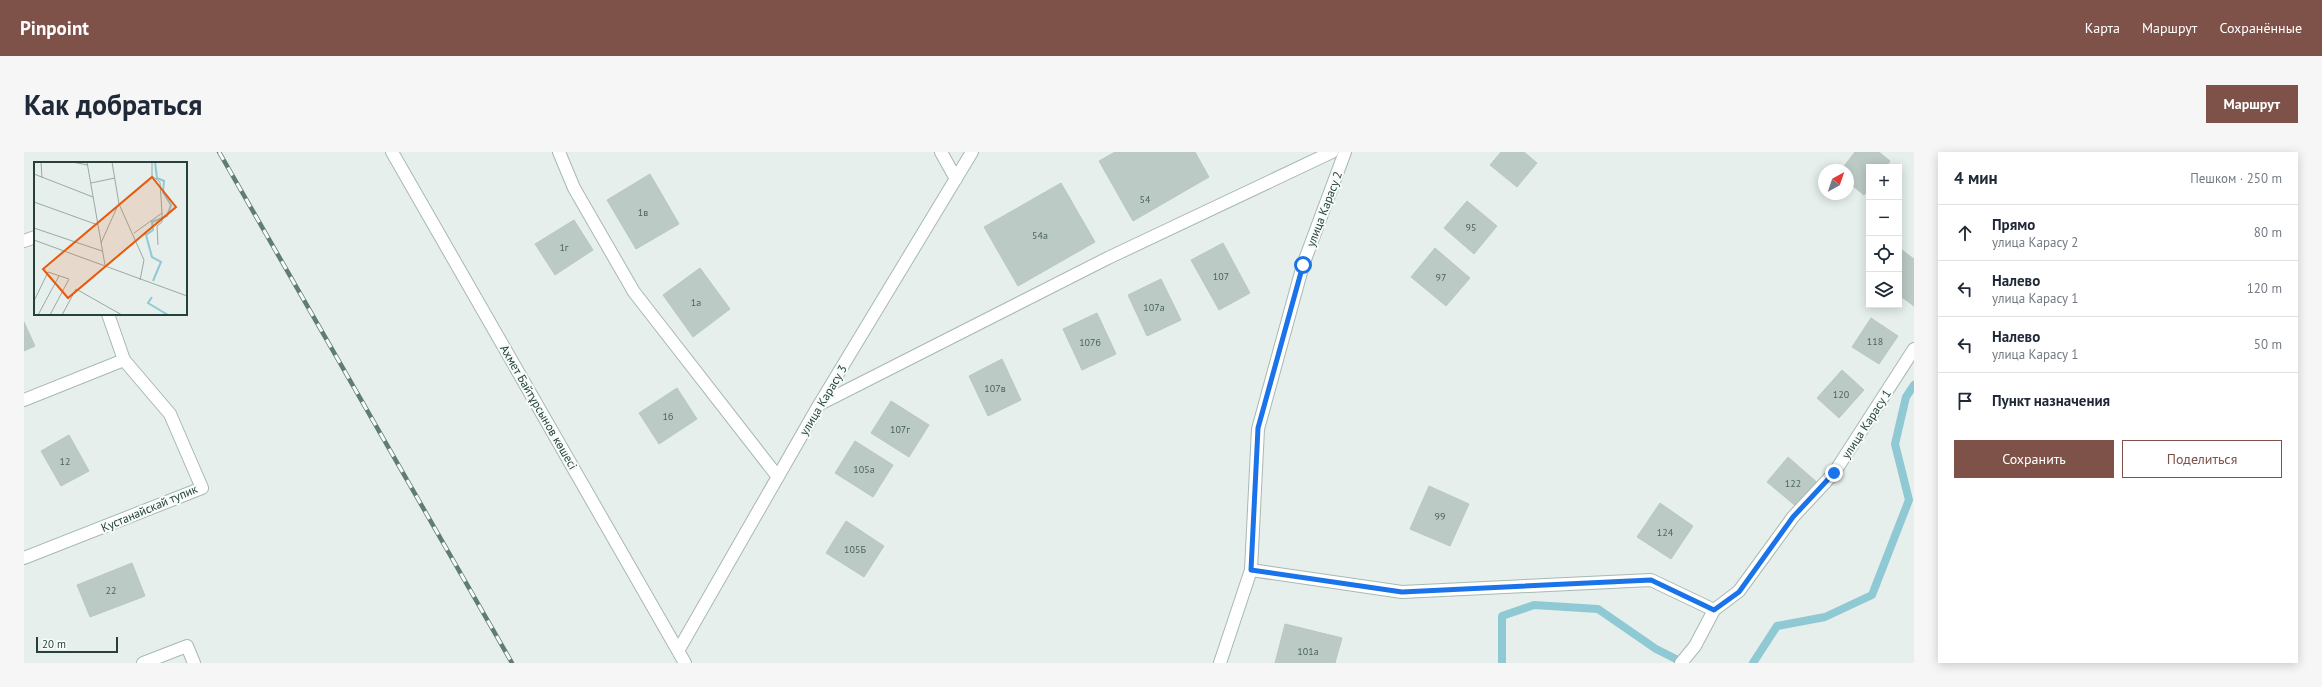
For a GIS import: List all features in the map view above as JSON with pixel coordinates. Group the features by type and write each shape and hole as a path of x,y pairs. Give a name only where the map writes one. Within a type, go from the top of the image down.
{"street":[{"name":"Ахмет Байтұрсынов көшесі","path":"392,152 684,663"},
{"path":"559,152 574,188 634,292 778,478"},
{"path":"941,152 956,178"},
{"name":"улица Карасу 3","path":"678,651 819,405 972,152"},
{"path":"819,405 1108,258 1332,152"},
{"name":"улица Карасу 2","path":"1220,663 1251,570 1258,428 1303,265 1346,152"},
{"path":"24,241 34,237"},
{"name":"Кустанайскай тупик","path":"24,558 202,488 170,414 124,360 108,315"},
{"name":"улица Карасу 1","path":"1714,610 1739,592 1793,517 1834,473 1914,349"},
{"path":"24,400 124,360"},
{"path":"1251,570 1402,592 1651,580 1714,610 1695,646 1681,663"},
{"path":"143,663 187,646 194,663"}],"building":[{"path":"1115,152 1195,152 1209,177 1133,221 1099,161"},
{"path":"1501,152 1524,152 1537,163 1517,187 1490,165"},
{"path":"1855,152 1879,152 1890,161 1888,164 1866,164 1866,192 1864,195 1854,187 1854,164 1846,164"},
{"path":"650,174 679,224 636,249 607,200"},
{"path":"1061,183 1095,242 1018,286 984,227"},
{"path":"1467,201 1497,226 1474,254 1444,228"},
{"path":"574,220 593,250 555,275 535,244"},
{"path":"1223,243 1250,293 1219,310 1191,260"},
{"path":"1435,248 1470,278 1446,306 1411,277"},
{"path":"1902,250 1914,259 1914,306 1902,297"},
{"path":"700,268 730,309 693,337 663,295"},
{"path":"1161,279 1181,320 1147,336 1128,295"},
{"path":"1097,313 1116,354 1082,370 1063,329"},
{"path":"1871,318 1898,336 1879,364 1852,347"},
{"path":"24,322 35,346 24,351"},
{"path":"1002,359 1021,400 988,416 969,376"},
{"path":"1842,370 1864,390 1839,418 1817,398"},
{"path":"677,388 697,419 659,444 639,413"},
{"path":"891,401 929,425 909,457 871,433"},
{"path":"69,435 89,471 61,486 41,451"},
{"path":"855,441 893,465 873,497 835,473"},
{"path":"1788,457 1819,484 1798,508 1767,482"},
{"path":"1429,486 1469,504 1450,546 1410,529"},
{"path":"1660,503 1693,526 1671,559 1637,537"},
{"path":"846,521 884,546 864,577 826,553"},
{"path":"132,563 145,596 90,617 77,585"},
{"path":"1285,624 1342,638 1335,663 1275,663"}],"waterway":[{"path":"1753,663 1777,626 1825,617 1872,595 1909,500 1895,444 1906,397 1914,385"},
{"path":"1502,663 1502,616 1534,605 1598,609 1656,649 1684,663"}],"railway":[{"path":"219,152 512,663"}],"route":[{"path":"1303,265 1258,428 1251,570 1402,592 1526,584 1651,580 1714,610 1739,592 1793,517 1834,473"}]}
